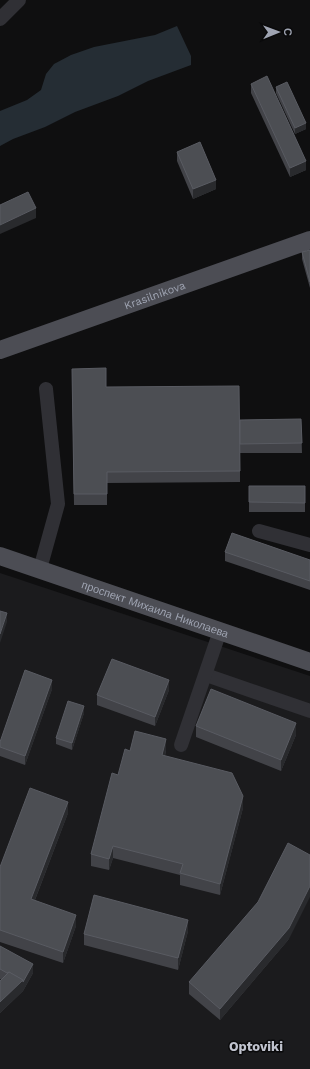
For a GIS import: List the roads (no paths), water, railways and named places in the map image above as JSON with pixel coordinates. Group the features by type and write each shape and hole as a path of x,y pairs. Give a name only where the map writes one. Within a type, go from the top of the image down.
{"main road":[{"name":"Krasilnikova","path":"0,350 310,240"},
{"name":"проспект Михаила Николаева","path":"0,556 310,662"}],"street":[{"path":"0,19 19,0"},
{"path":"40,569 58,504 46,389"},
{"path":"259,531 310,544"},
{"path":"182,745 220,631"},
{"path":"206,675 310,711"}],"district":[{"name":"Optoviki","path":"256,1046"}]}
